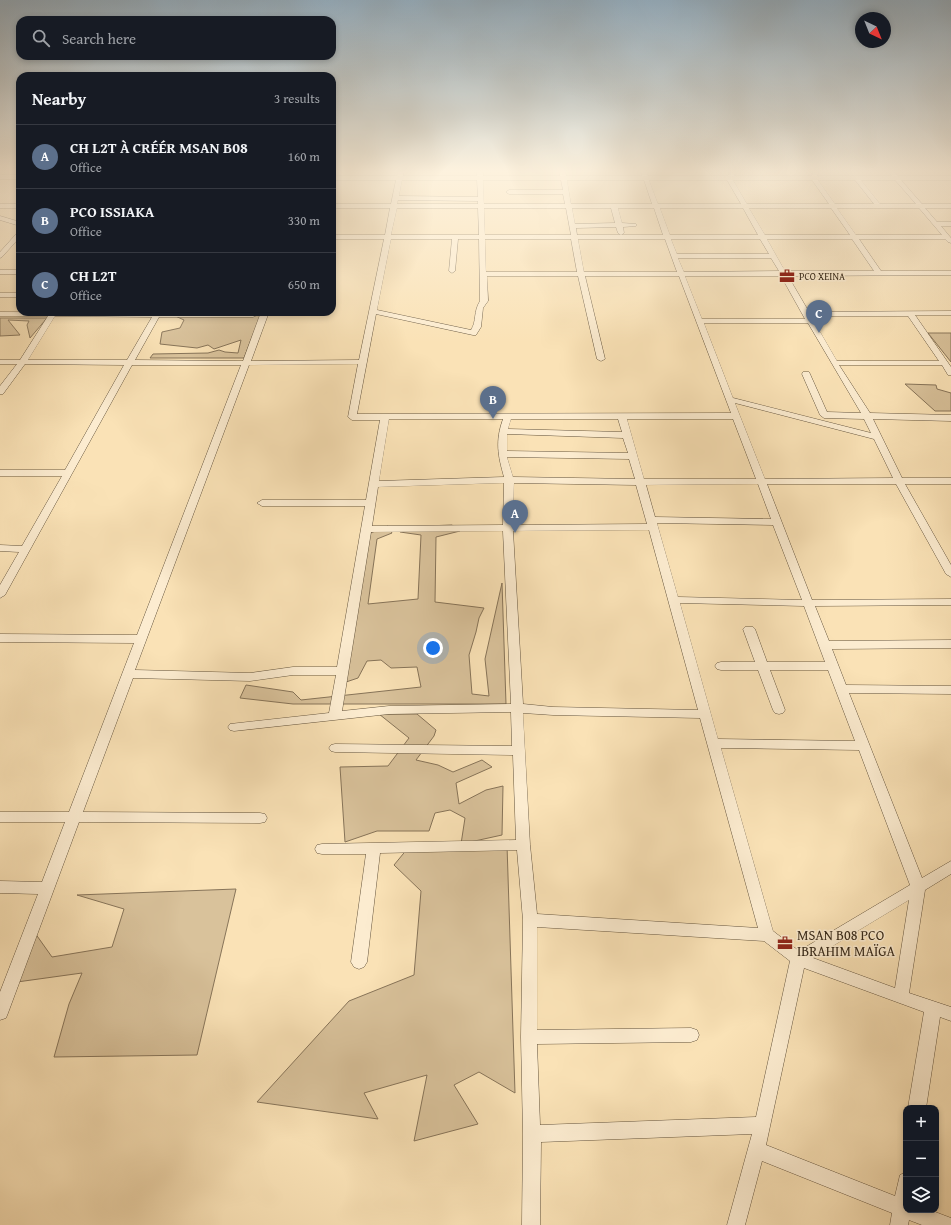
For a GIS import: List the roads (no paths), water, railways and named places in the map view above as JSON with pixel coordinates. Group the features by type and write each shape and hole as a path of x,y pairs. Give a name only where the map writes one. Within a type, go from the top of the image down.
{"street":[{"path":"389,227 352,417 508,416 519,418 736,416"},
{"path":"373,311 473,333 477,328 479,308 484,302 481,227"},
{"path":"573,227 581,274 601,359"},
{"path":"619,227 622,238"},
{"path":"663,227 918,887 902,997"},
{"path":"757,227 834,363 867,416 899,481 951,574"},
{"path":"847,227 879,273"},
{"path":"938,227 949,240"},
{"path":"336,237 666,237 949,240"},
{"path":"0,256 16,238"},
{"path":"452,271 455,238"},
{"path":"674,256 773,256"},
{"path":"0,272 16,272"},
{"path":"483,274 951,273"},
{"path":"0,295 16,295"},
{"path":"699,321 951,313"},
{"path":"0,314 16,314"},
{"path":"910,314 951,373"},
{"path":"0,392 22,362 51,316"},
{"path":"0,595 156,316"},
{"path":"0,1013 245,363 258,316"},
{"path":"0,362 363,362"},
{"path":"834,363 944,363"},
{"path":"806,374 824,415 951,418"},
{"path":"729,399 877,437"},
{"path":"508,416 503,431 502,454 509,480 508,528 518,708 523,845 530,920 529,1037 532,1134 531,1225"},
{"path":"335,716 385,417"},
{"path":"622,417 767,936"},
{"path":"503,431 627,435"},
{"path":"502,454 633,456"},
{"path":"0,473 68,473"},
{"path":"374,484 509,480 640,482 951,481"},
{"path":"262,504 371,503"},
{"path":"367,529 508,528 777,522"},
{"path":"0,548 26,549"},
{"path":"674,600 808,603 951,602"},
{"path":"749,629 764,666 779,710"},
{"path":"0,638 141,639"},
{"path":"824,645 951,644"},
{"path":"721,666 833,666"},
{"path":"128,674 250,677 293,671 343,671"},
{"path":"842,689 951,690"},
{"path":"234,727 389,710 518,708 553,711 706,714"},
{"path":"714,743 863,746"},
{"path":"335,748 519,752"},
{"path":"0,817 260,818"},
{"path":"322,849 523,845"},
{"path":"359,962 374,848"},
{"path":"736,1225 763,1125 798,959 951,867"},
{"path":"0,887 47,888"},
{"path":"530,920 767,936 798,959 951,1014"},
{"path":"918,1105 933,1008"},
{"path":"529,1037 691,1035"},
{"path":"532,1134 763,1125"},
{"path":"756,1150 900,1217 945,1225"},
{"path":"900,1217 903,1199"}],"place":[{"name":"PCO XEINA","path":"787,276"},
{"name":"CH L2T","path":"819,333"},
{"name":"PCO ISSIAKA","path":"493,419"},
{"name":"CH L2T À CRÉÉR MSAN B08","path":"515,533"},
{"name":"MSAN B08 PCO IBRAHIM MAÏGA","path":"785,943"}]}
